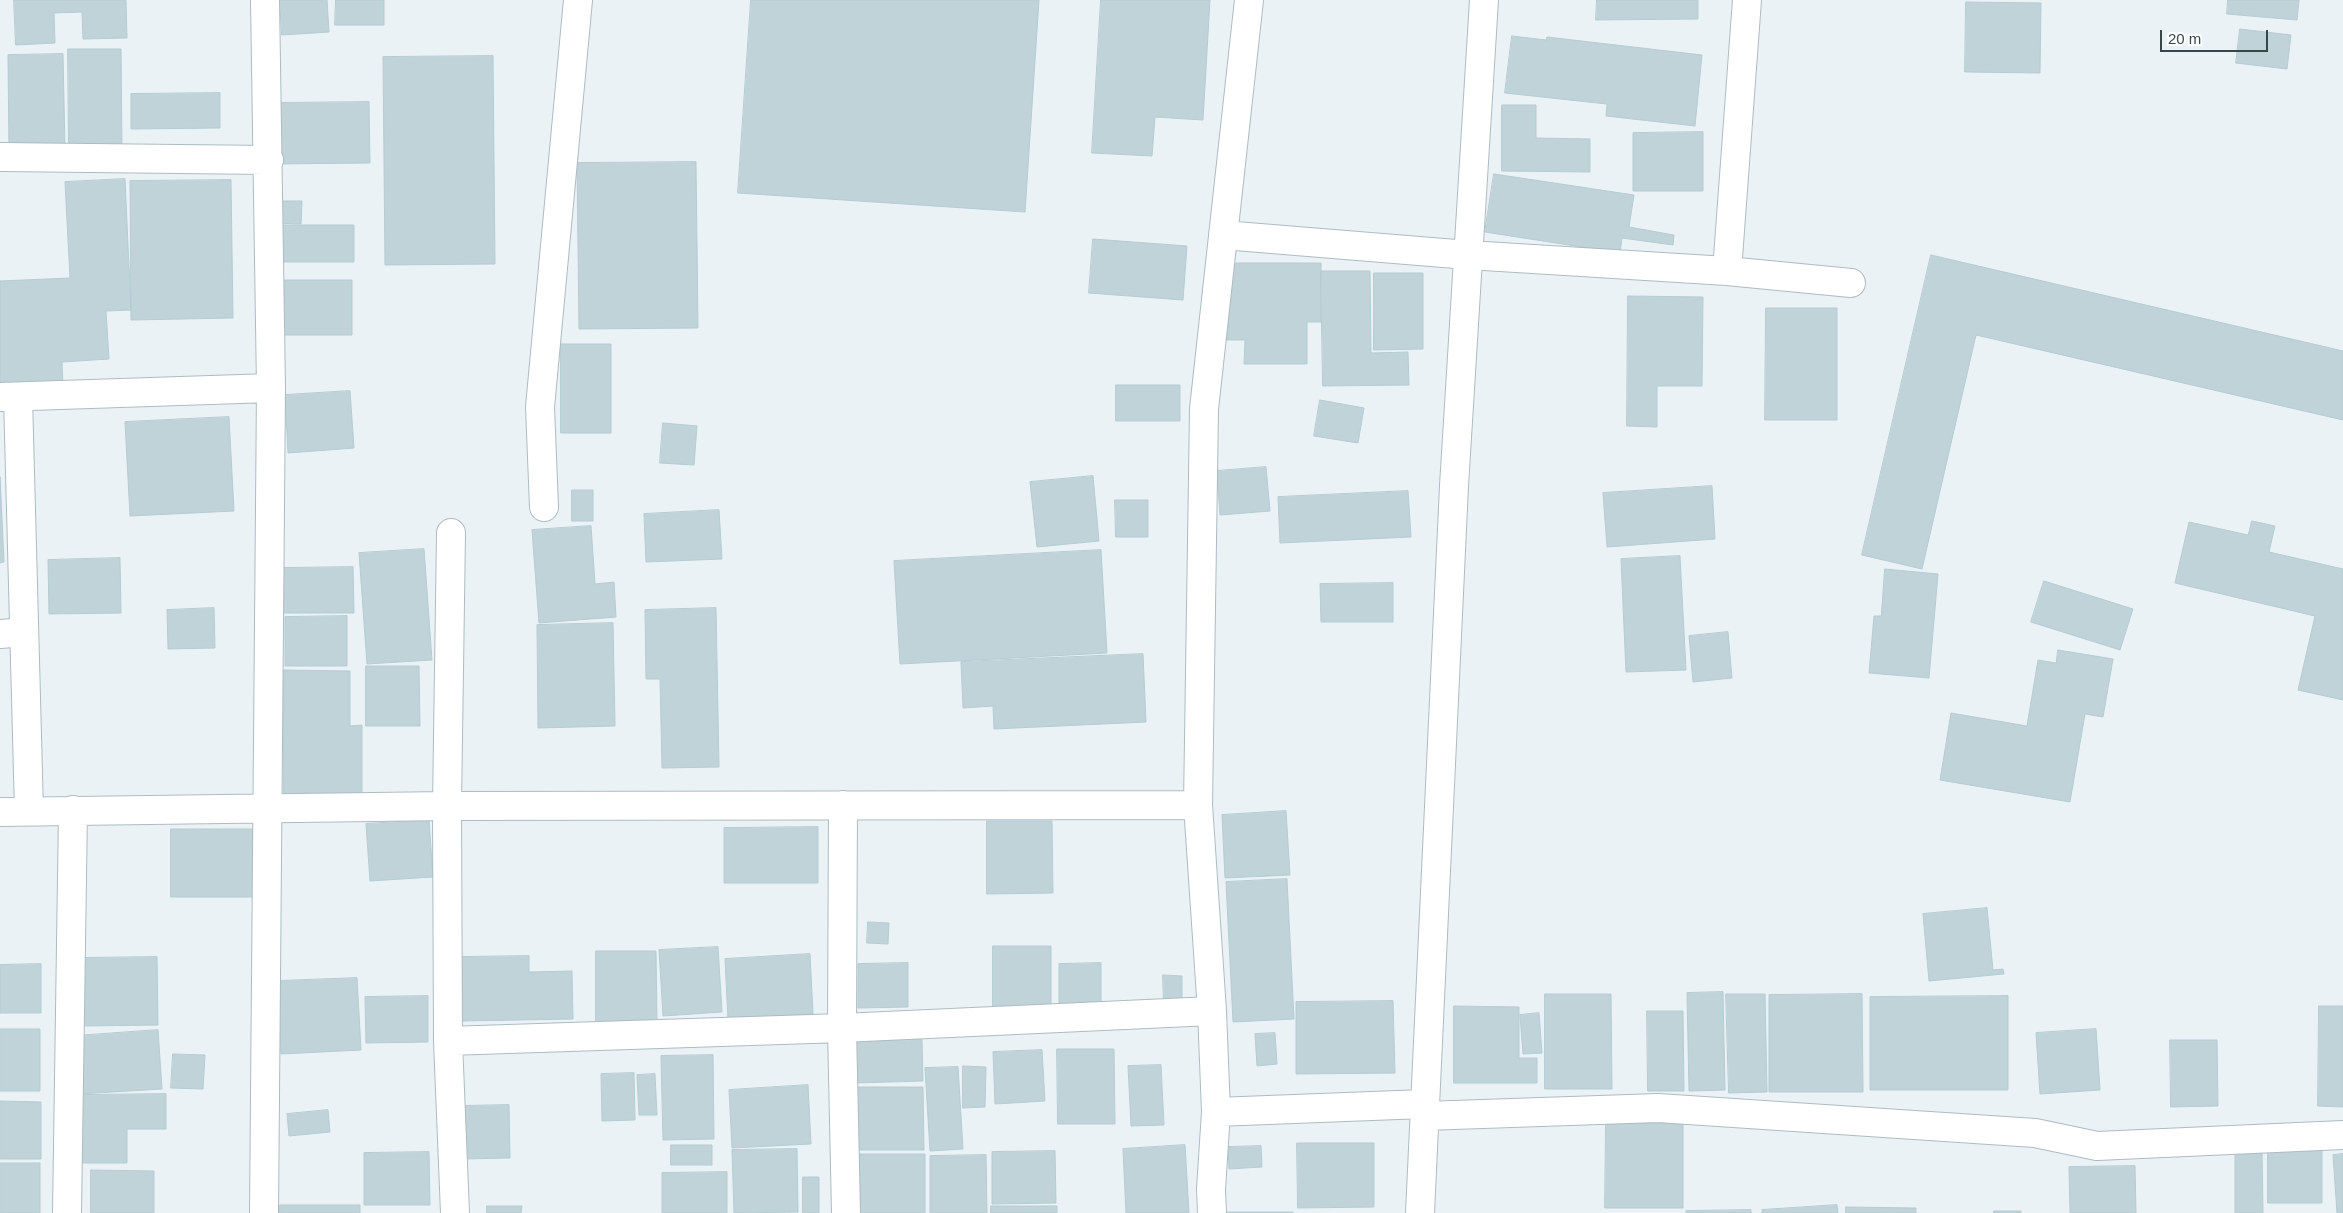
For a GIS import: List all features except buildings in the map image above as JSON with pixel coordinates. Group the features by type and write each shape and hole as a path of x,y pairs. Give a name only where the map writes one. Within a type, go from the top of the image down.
{"street":[{"path":"264,1213 271,388 269,160 265,0"},
{"path":"544,506 540,407 578,0"},
{"path":"1212,1213 1211,1189 1216,1112 1212,1011 1198,805 1204,409 1248,0"},
{"path":"1420,1213 1454,486 1484,0"},
{"path":"1727,271 1747,0"},
{"path":"0,157 269,160"},
{"path":"1223,235 1468,255 1727,271 1851,283"},
{"path":"29,811 12,633 9,397 271,388"},
{"path":"451,533 447,806 448,1042 455,1213"},
{"path":"842,805 842,1028 846,1213"},
{"path":"0,812 447,806 1198,805"},
{"path":"67,1213 73,810"},
{"path":"448,1042 842,1028 1212,1011"},
{"path":"1216,1112 1658,1108 2035,1133 2097,1146 2343,1135"}]}
